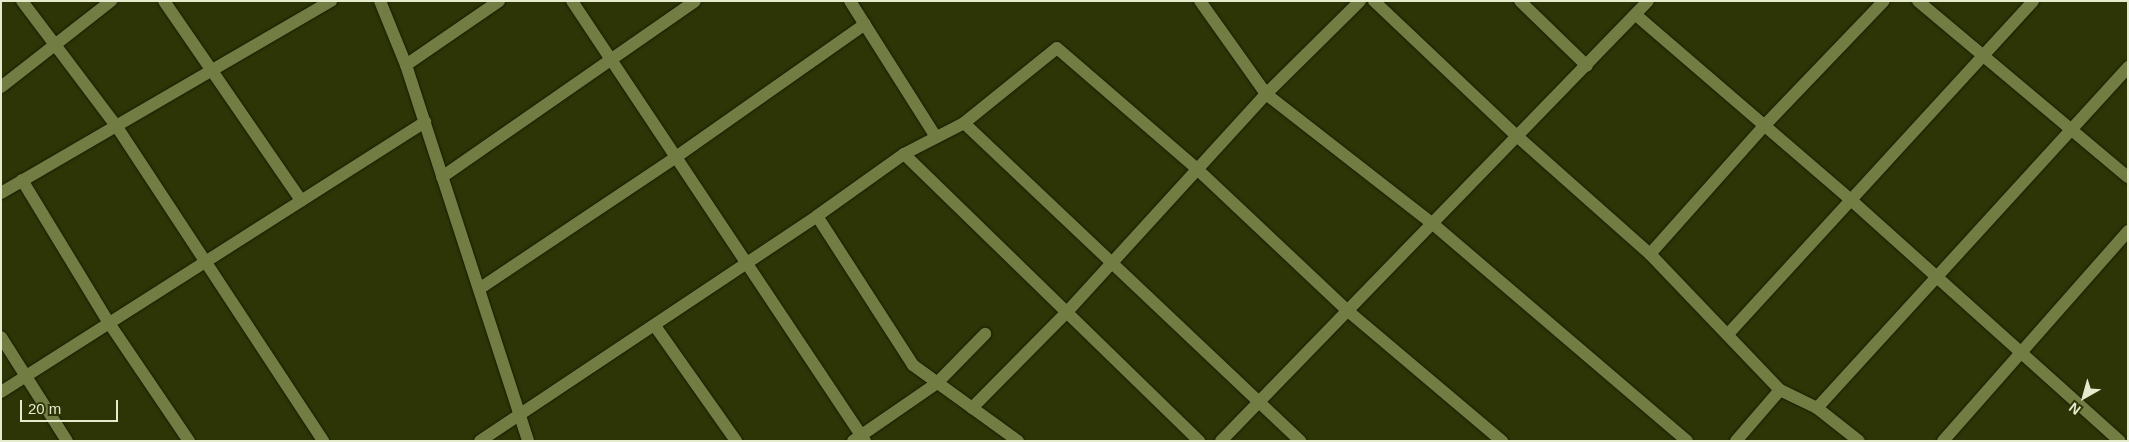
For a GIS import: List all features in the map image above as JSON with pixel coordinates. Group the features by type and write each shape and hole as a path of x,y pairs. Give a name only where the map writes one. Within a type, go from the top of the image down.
{"street":[{"path":"22,1 117,127 207,260 323,441"},
{"path":"1,87 111,1"},
{"path":"164,1 301,200"},
{"path":"1,193 331,1"},
{"path":"380,1 406,65 528,441"},
{"path":"406,65 499,1"},
{"path":"572,1 747,262 860,439 937,383 985,334"},
{"path":"442,176 609,58 695,1"},
{"path":"850,1 936,136"},
{"path":"1200,1 1266,94 1433,224 1687,441"},
{"path":"972,408 1067,312 1196,168 1266,94 1360,1"},
{"path":"1374,1 1518,137 1650,254 1729,333 1780,390 1816,408 1859,441"},
{"path":"1520,1 1587,66"},
{"path":"1221,441 1648,1"},
{"path":"1650,254 1764,126 1884,1"},
{"path":"1918,1 2128,178"},
{"path":"1729,333 2033,1"},
{"path":"1636,15 1851,200 2023,352 2120,441"},
{"path":"479,289 676,157 865,24"},
{"path":"480,441 655,326 817,216 904,154 964,123 1057,48 1196,168 1348,311 1502,441"},
{"path":"1816,408 2128,67"},
{"path":"1,392 425,122"},
{"path":"964,123 1300,441"},
{"path":"904,154 1199,441"},
{"path":"22,180 109,323 189,441"},
{"path":"817,216 912,365 1018,441"},
{"path":"1943,441 2128,231"},
{"path":"655,326 736,441"},
{"path":"1,337 28,375 67,441"},
{"path":"1736,441 1780,390"}]}
